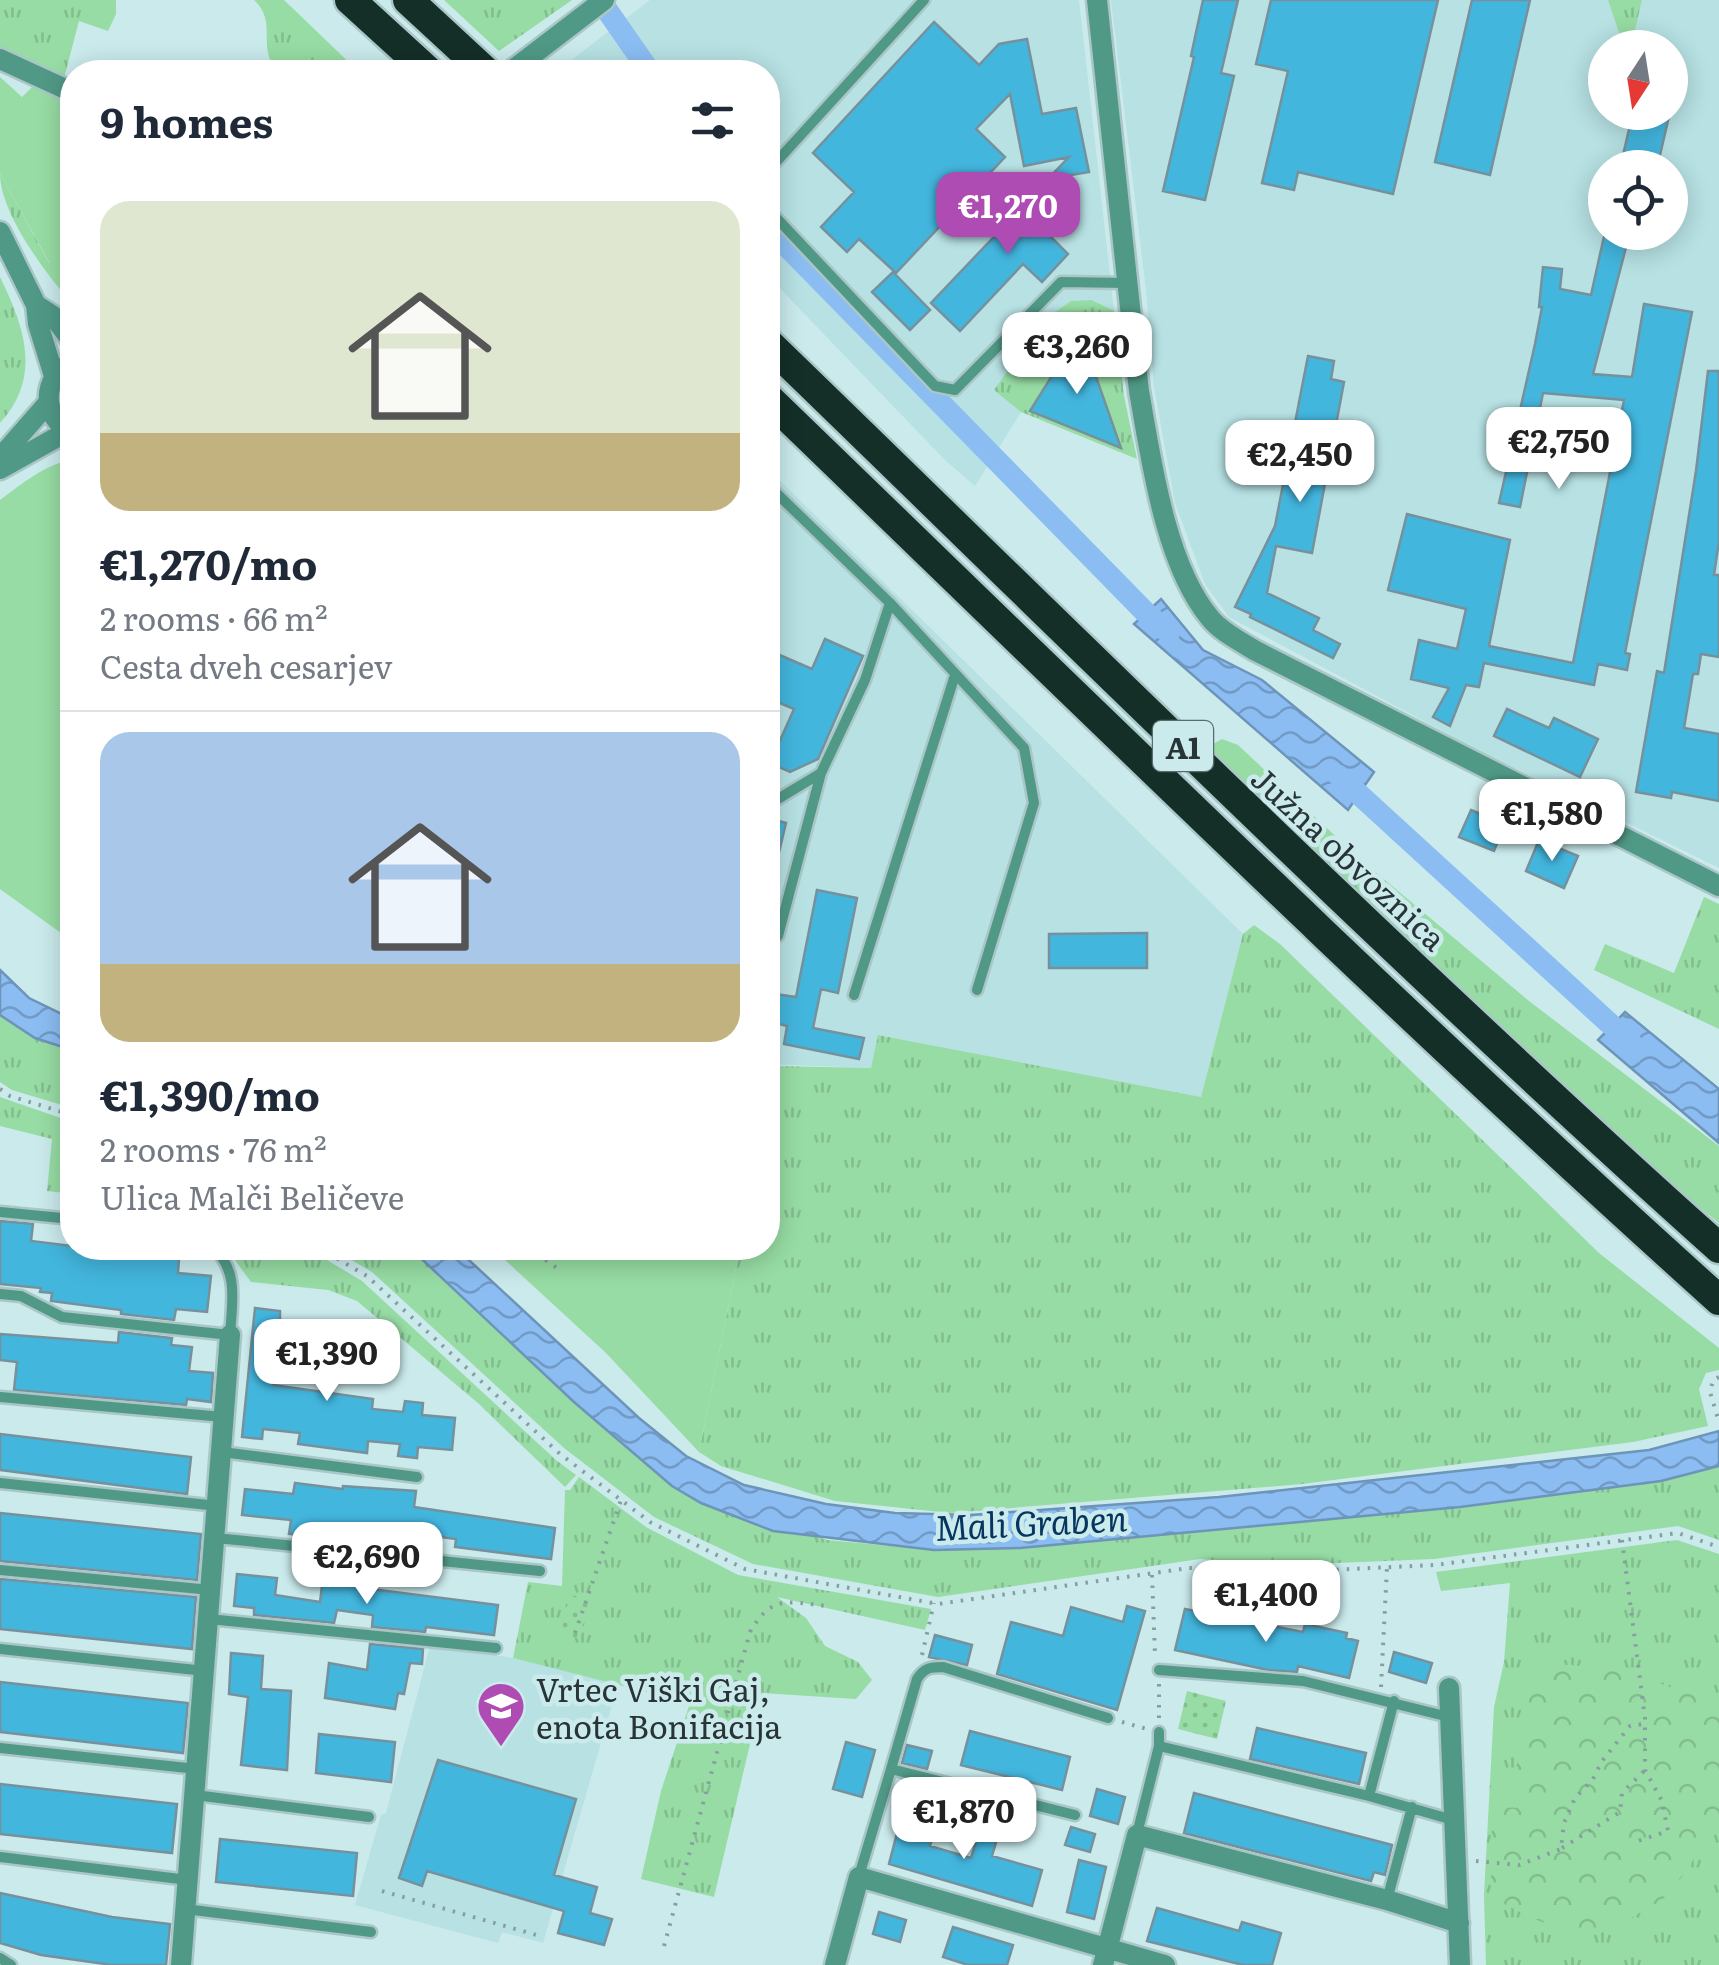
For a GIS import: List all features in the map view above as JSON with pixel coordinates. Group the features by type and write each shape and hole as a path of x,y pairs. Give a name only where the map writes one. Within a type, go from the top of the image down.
{"highway":[{"path":"350,0 416,60"},
{"path":"408,0 473,60"},
{"name":"Južna obvoznica","path":"780,355 1243,804 1603,1144 1719,1248"},
{"name":"A1","path":"780,410 1213,828 1719,1300"}],"street":[{"path":"1097,0 1139,391 1161,505 1188,581 1210,619 1254,650 1719,886"},
{"path":"526,60 596,6"},
{"path":"0,59 60,86"},
{"path":"0,232 36,305 54,376"},
{"path":"36,305 60,325"},
{"path":"60,371 50,384 48,403 60,423"},
{"path":"0,458 48,403"},
{"path":"0,469 60,437"},
{"path":"181,1965 230,1335"},
{"path":"1449,1688 1460,1965"},
{"path":"1106,1957 1137,1835 1387,1900 1459,1923"},
{"path":"835,1965 859,1877 1106,1957 1165,1965"}],"lane":[{"path":"780,158 924,0"},
{"path":"780,222 935,386 944,390 955,390 1061,282 1128,283"},
{"path":"780,497 890,603 1024,748 1034,804 977,990"},
{"path":"780,928 821,773 865,680 890,603"},
{"path":"854,995 955,675"},
{"path":"780,798 821,773"},
{"path":"0,1212 60,1218"},
{"path":"0,1294 21,1296 62,1316 230,1335 232,1276 225,1260"},
{"path":"0,1397 225,1417"},
{"path":"222,1452 418,1477"},
{"path":"0,1483 218,1506"},
{"path":"216,1538 540,1571"},
{"path":"0,1570 212,1590"},
{"path":"209,1619 496,1648"},
{"path":"0,1649 204,1671"},
{"path":"859,1877 916,1679 922,1670 943,1667 1108,1718"},
{"path":"1158,1670 1302,1681 1450,1717"},
{"path":"1369,1796 1394,1701"},
{"path":"1137,1835 1159,1746 1158,1732"},
{"path":"1159,1746 1454,1820"},
{"path":"0,1748 196,1769"},
{"path":"891,1768 1075,1816"},
{"path":"194,1795 369,1816"},
{"path":"1387,1900 1412,1807"},
{"path":"0,1857 188,1880"},
{"path":"185,1910 371,1932"},
{"path":"0,1958 11,1965"}],"path":[{"path":"0,1089 10,1096 60,1111"},
{"path":"340,1260 367,1276 560,1454 650,1522 746,1570 934,1603 1213,1566 1287,1572 1435,1565 1678,1533 1719,1546"},
{"path":"545,1260 556,1268"},
{"path":"1719,1377 1713,1380 1710,1392 1719,1422"},
{"path":"575,1633 621,1500"},
{"path":"1622,1540 1643,1724 1644,1770 1662,1801 1668,1831 1638,1840"},
{"path":"1380,1698 1387,1567"},
{"path":"916,1679 934,1603"},
{"path":"664,1946 750,1632 762,1612 774,1604 827,1606"},
{"path":"1108,1718 1158,1732"},
{"path":"1560,1849 1564,1823 1576,1798 1630,1726 1643,1724"},
{"path":"1456,1859 1519,1865 1560,1849 1620,1812 1622,1793 1644,1770"},
{"path":"382,1891 540,1936"}],"shaded area":[{"path":"650,0 1079,0 1114,311 1093,300 995,389 1021,412 975,486 945,460 780,288 780,60 571,60"},
{"path":"1111,0 1608,0 1618,30 1588,30 1588,130 1688,130 1688,30 1634,30 1642,0 1719,0 1719,868 1474,748 1229,617 1205,584 1175,503 1154,387"},
{"path":"780,481 1243,934 1201,1097 879,1035 871,1068 780,1064"},
{"name":"Vrtec Viški Gaj, enota Bonifacija","path":"430,1646 513,1658 618,1684 543,1943 502,1932 498,1943 355,1905 381,1815 386,1813"}],"green space":[{"path":"0,0 116,0 116,14 108,31 79,21 69,60 60,60 60,81 0,51"},
{"path":"254,0 284,0 346,60 270,60 261,9"},
{"path":"444,0 572,0 499,51"},
{"path":"1608,0 1642,0 1635,30 1618,30"},
{"path":"0,77 22,97 33,86 60,99 60,256 50,264 0,173"},
{"path":"0,173 49,263 60,255 60,288 16,224"},
{"path":"0,277 22,333 25,370 13,406 0,423"},
{"path":"1092,300 1114,311 1124,396 1137,459 1021,412 994,390 1044,320 1071,301"},
{"path":"60,463 60,932 0,889 0,500"},
{"path":"1222,739 1238,745 1360,859 1529,1001 1719,1146 1719,1223 1610,1134 1209,756 1213,744"},
{"path":"1704,897 1719,904 1719,1029 1594,970 1605,944 1674,973"},
{"path":"1254,925 1280,944 1599,1253 1719,1348 1719,1370 1706,1373 1699,1389 1708,1426 1633,1442 1302,1484 950,1513 835,1501 721,1466 699,1452 738,1260 780,1260 780,1066 871,1068 878,1035 1201,1097 1243,934"},
{"path":"0,1015 35,1038 60,1046 60,1104 12,1090 0,1082"},
{"path":"0,1097 60,1118 60,1192 47,1191 52,1139 0,1126"},
{"path":"235,1260 327,1260 362,1281 576,1475 565,1487 479,1404 357,1301 328,1290 251,1282"},
{"path":"352,1260 423,1260 574,1402 672,1486 827,1540 934,1550 1020,1548 1460,1507 1661,1481 1719,1466 1719,1540 1678,1526 1434,1559 1288,1565 1200,1559 938,1597 753,1564 654,1517 564,1448 372,1272"},
{"path":"505,1260 738,1260 699,1452 606,1353"},
{"path":"579,1477 646,1527 738,1575 931,1609 925,1630 777,1597 806,1618 825,1646 858,1662 872,1680 856,1699 762,1693 714,1897 641,1879 661,1791 690,1703 513,1658 528,1582 562,1586 565,1490 570,1490"},
{"path":"1677,1540 1719,1554 1719,1965 1486,1965 1484,1895 1494,1707 1504,1662 1510,1583 1441,1591 1436,1572"},
{"path":"569,1594 591,1601 580,1639 558,1632"},
{"path":"1540,1663 1614,1668 1703,1698 1719,1716 1719,1827 1664,1898 1621,1923 1602,1929 1565,1929 1547,1924 1491,1897 1492,1807 1516,1808 1522,1781 1516,1773 1528,1675"},
{"path":"1187,1691 1226,1701 1217,1739 1178,1729"}],"water":[{"path":"1161,599 1203,650 1262,680 1374,772 1348,810 1134,624"},
{"path":"0,970 29,998 60,1013 60,1046 35,1038 0,1015"},
{"path":"1625,1012 1719,1089 1719,1143 1598,1040"},
{"name":"Mali Graben","path":"423,1260 469,1260 639,1418 686,1456 744,1485 826,1504 895,1513 970,1515 1219,1497 1649,1450 1719,1431 1719,1466 1661,1481 1460,1507 1020,1548 934,1550 773,1531 701,1503 672,1486 574,1402"}],"building":[{"path":"1203,0 1238,0 1221,73 1234,76 1205,200 1163,191"},
{"path":"1271,0 1438,0 1393,194 1298,172 1294,190 1262,183 1288,71 1256,64"},
{"path":"1472,0 1530,0 1490,175 1435,162"},
{"path":"934,22 979,65 999,44 1027,39 1042,114 1076,108 1089,172 1048,179 1069,157 1024,166 1010,94 976,129 1005,157 896,273 859,239 847,252 821,227 854,192 813,153"},
{"path":"1629,130 1666,130 1661,150 1624,150"},
{"path":"1046,182 1075,209 1050,236 1068,254 1042,282 1023,264 960,331 931,303"},
{"path":"1601,250 1625,250 1593,374 1632,377 1644,304 1692,312 1625,653 1630,654 1627,670 1598,664 1594,685 1484,663 1479,687 1466,685 1450,726 1433,717 1449,688 1411,679 1419,640 1457,649 1466,609 1388,590 1407,514 1510,540 1489,646 1573,663 1624,400 1543,393 1520,507 1499,503 1542,307 1543,267 1562,269 1560,289 1591,295"},
{"path":"893,272 930,310 910,330 872,292"},
{"path":"1080,331 1121,448 1030,411"},
{"path":"1308,356 1334,361 1331,379 1344,382 1312,553 1276,546 1267,593 1319,618 1313,630 1340,644 1333,658 1235,607 1275,526"},
{"path":"1708,371 1719,371 1719,541 1714,575 1719,575 1719,657 1701,654 1698,674 1693,674 1684,728 1719,734 1719,801 1672,792 1671,798 1636,792 1657,671 1664,673"},
{"path":"825,639 863,656 818,759 790,772 780,768 780,740 794,709 780,703 780,655 812,669"},
{"path":"1507,709 1549,728 1554,718 1598,739 1580,777 1494,736"},
{"path":"1471,810 1505,824 1494,851 1459,837"},
{"path":"780,821 786,823 780,848"},
{"path":"1539,840 1578,856 1564,888 1526,871"},
{"path":"817,890 857,898 838,993 821,989 813,1028 864,1038 859,1059 784,1044 787,1026 780,1024 780,995 796,997"},
{"path":"1147,933 1147,968 1049,968 1049,934"},
{"path":"0,1221 33,1224 31,1241 60,1245 60,1260 179,1260 178,1273 211,1276 207,1312 176,1309 174,1320 51,1301 52,1293 40,1292 41,1288 0,1284"},
{"path":"255,1308 280,1311 280,1320 305,1322 302,1353 277,1350 273,1385 373,1399 372,1409 403,1412 405,1401 423,1403 422,1415 455,1418 452,1450 418,1447 417,1458 398,1456 400,1444 368,1441 367,1453 298,1444 300,1433 263,1429 262,1439 242,1437"},
{"path":"119,1332 172,1338 171,1345 192,1347 189,1371 213,1373 211,1402 187,1399 186,1405 14,1390 17,1362 0,1360 0,1334 118,1343"},
{"path":"0,1434 191,1457 187,1494 0,1470"},
{"path":"295,1483 416,1491 414,1507 555,1528 551,1559 455,1547 456,1539 410,1533 409,1545 289,1534 291,1520 242,1515 245,1489 293,1494"},
{"path":"0,1513 201,1534 197,1580 0,1561"},
{"path":"237,1574 277,1578 275,1595 320,1602 323,1578 364,1584 363,1588 498,1605 494,1635 426,1627 425,1632 372,1627 373,1615 337,1610 334,1623 254,1615 254,1608 234,1606"},
{"path":"0,1579 196,1597 192,1649 0,1629"},
{"path":"1127,1606 1145,1611 1117,1710 997,1674 1011,1622 1063,1636 1071,1607 1123,1622"},
{"path":"1185,1609 1303,1632 1305,1624 1347,1633 1346,1638 1358,1641 1349,1678 1298,1666 1297,1672 1268,1670 1175,1650"},
{"path":"935,1635 972,1645 967,1665 929,1657"},
{"path":"370,1644 423,1649 422,1664 410,1663 404,1694 398,1693 395,1709 325,1698 329,1663 367,1670"},
{"path":"1394,1652 1432,1663 1426,1683 1389,1672"},
{"path":"231,1653 263,1656 261,1689 291,1691 287,1770 241,1765 248,1697 229,1694"},
{"path":"0,1682 188,1703 183,1753 0,1732"},
{"path":"1257,1728 1366,1753 1359,1784 1250,1759"},
{"path":"970,1731 1070,1757 1062,1790 961,1765"},
{"path":"319,1734 395,1742 391,1782 316,1773"},
{"path":"846,1742 875,1750 862,1797 833,1789"},
{"path":"907,1745 932,1751 927,1769 902,1763"},
{"path":"438,1760 576,1799 554,1875 597,1887 590,1913 612,1919 604,1945 558,1933 564,1911 427,1871 422,1886 399,1878"},
{"path":"0,1784 177,1804 172,1853 0,1834"},
{"path":"1097,1789 1125,1797 1118,1824 1090,1816"},
{"path":"1194,1793 1392,1845 1385,1875 1374,1872 1371,1881 1184,1833"},
{"path":"902,1814 936,1824 930,1846 971,1858 981,1824 1000,1829 992,1856 1042,1870 1032,1906 889,1864"},
{"path":"1071,1827 1095,1834 1090,1852 1065,1845"},
{"path":"220,1839 357,1853 353,1896 216,1882"},
{"path":"1079,1860 1106,1867 1094,1919 1067,1912"},
{"path":"0,1893 112,1917 170,1924 166,1965 112,1965 41,1955 0,1943"},
{"path":"1157,1908 1239,1931 1242,1922 1281,1933 1272,1965 1243,1965 1147,1941"},
{"path":"879,1912 906,1920 900,1942 873,1934"},
{"path":"953,1927 1013,1945 1007,1965 968,1965 943,1957"}],"waterway":[{"path":"600,0 642,60"},
{"path":"780,239 1169,633"},
{"path":"1339,776 1633,1045"}],"place":[{"name":"Vrtec Viški Gaj, enota Bonifacija","path":"501,1748"}]}
